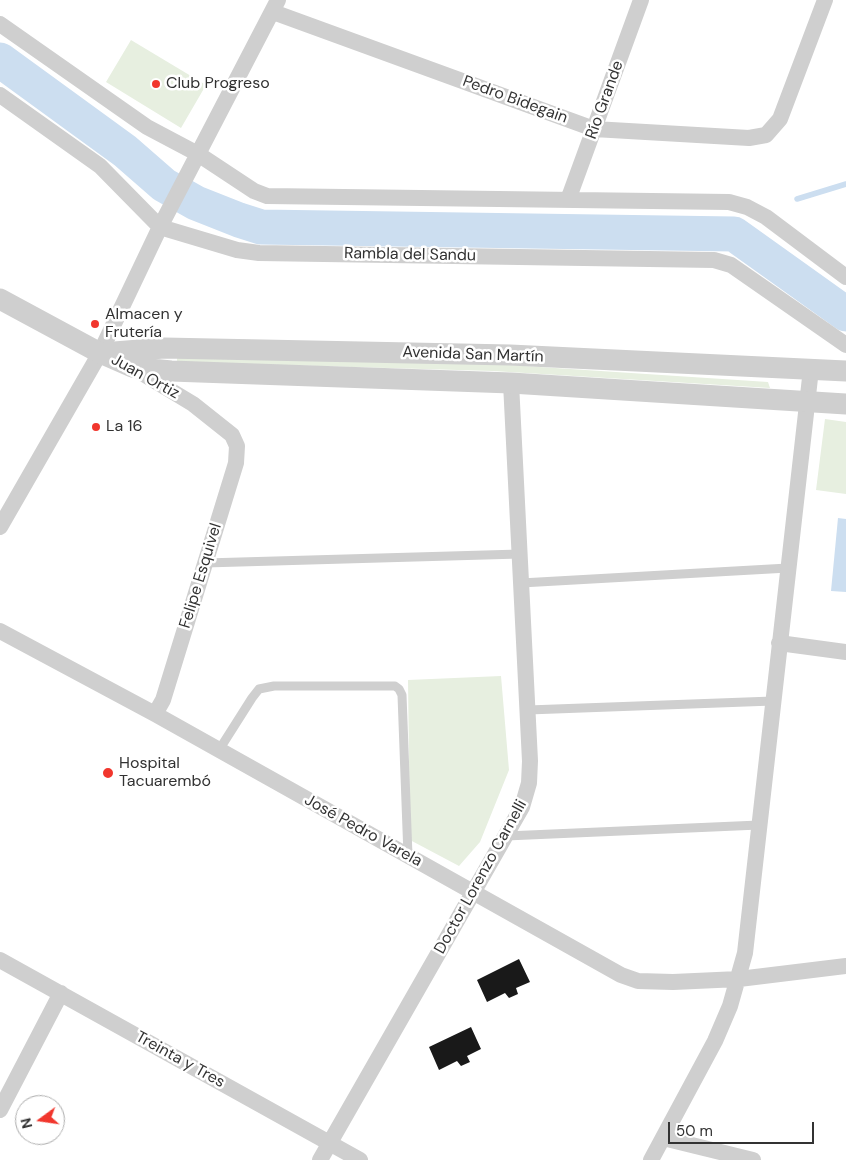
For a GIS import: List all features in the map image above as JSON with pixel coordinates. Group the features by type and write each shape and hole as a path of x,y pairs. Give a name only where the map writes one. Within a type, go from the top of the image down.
{"street":[{"name":"Río Grande","path":"568,200 641,0"},
{"name":"Pedro Bidegain","path":"276,6 594,129 749,138 766,135 780,119 825,0"},
{"path":"0,527 100,353 194,160 276,6"},
{"path":"0,24 194,160 267,196 729,202 748,207 766,217 846,277"},
{"name":"Rambla del Sandu","path":"0,95 100,166 163,222 237,250 259,253 714,260 731,266 846,345"},
{"name":"Juan Ortiz","path":"0,299 100,353 132,367 193,404 232,435"},
{"name":"Avenida San Martín","path":"100,353 164,348 490,354 846,371"},
{"name":"Avenida San Martín","path":"132,367 171,371 511,383 846,404"},
{"path":"651,1160 715,1041 730,1006 745,953 811,369"},
{"name":"Doctor Lorenzo Carnelli","path":"320,1160 506,836 522,807 529,783 528,710 511,383"},
{"name":"Felipe Esquivel","path":"155,714 163,700 236,463 236,446 232,435"},
{"name":"José Pedro Varela","path":"0,631 155,714 621,975 638,981 674,982 739,979 846,966"},
{"path":"779,643 846,652"},
{"name":"Treinta y Tres","path":"0,960 360,1160"},
{"path":"0,1110 61,993"},
{"path":"663,1138 753,1160"}],"lane":[{"path":"205,563 520,554"},
{"path":"521,583 788,568"},
{"path":"219,750 259,689 274,686 395,686 402,695 408,856"},
{"path":"528,710 773,701"},
{"path":"506,836 759,825"}],"green space":[{"name":"Club Progreso","path":"131,40 206,85 181,128 106,82"},
{"path":"177,357 494,364 768,382 770,388 493,371 177,362"},
{"path":"825,419 846,422 846,494 816,490"},
{"path":"501,676 509,770 480,842 459,866 410,840 408,680"}],"water":[{"path":"838,518 846,519 846,592 831,591"}],"building":[{"path":"519,959 530,982 516,988 518,994 509,998 505,993 487,1002 477,980"},
{"path":"471,1027 481,1049 467,1056 470,1062 461,1066 457,1061 439,1070 429,1047"}],"waterway":[{"path":"0,60 125,151 164,185 196,203 261,227 734,234 846,314"},
{"path":"797,199 846,184"}],"place":[{"name":"Club Progreso","path":"156,84"},
{"name":"Almacen y Frutería","path":"95,324"},
{"name":"La 16","path":"96,427"},
{"name":"Hospital Tacuarembó","path":"108,773"}]}
